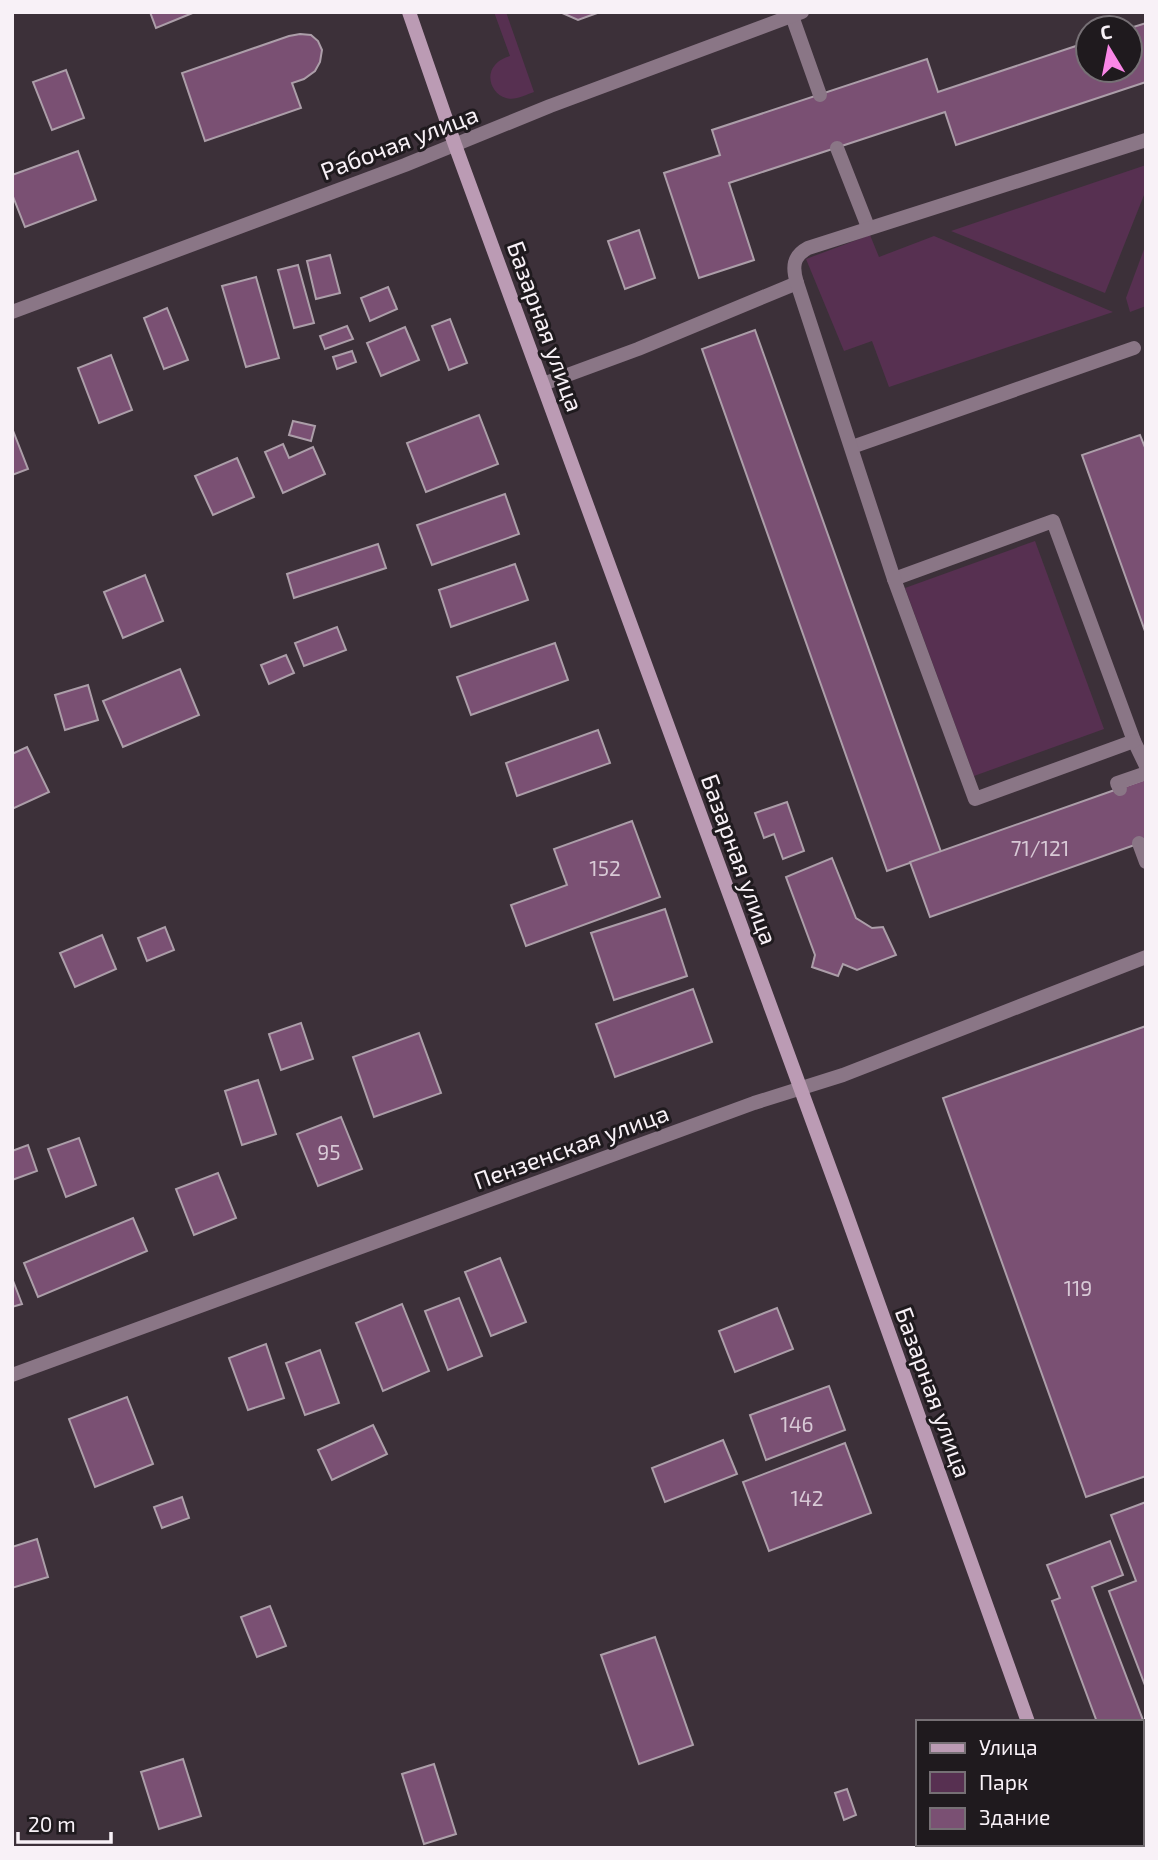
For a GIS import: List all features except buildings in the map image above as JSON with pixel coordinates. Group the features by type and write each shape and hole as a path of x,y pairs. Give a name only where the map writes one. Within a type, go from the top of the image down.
{"main road":[{"name":"Базарная улица","path":"409,12 455,145 841,1199 1027,1720"}],"street":[{"name":"Рабочая улица","path":"12,312 392,170 763,18 797,14"},
{"path":"797,14 820,95"},
{"path":"1134,741 975,799 894,579 793,265 801,251 808,247 1146,140"},
{"path":"837,148 868,228"},
{"path":"543,384 638,349 797,283"},
{"path":"852,447 1134,348"},
{"path":"894,579 1053,521 1134,741 1146,766"},
{"path":"1120,789 1117,783 1146,774"},
{"path":"1139,843 1146,862"},
{"name":"Пензенская улица","path":"12,1375 754,1103 843,1074 1146,957"}],"green space":[{"path":"494,12 506,12 534,92 509,99 494,89 490,79 492,69 498,62 510,56"},
{"path":"1146,165 1146,190 1105,293 951,231"},
{"path":"870,235 879,257 934,236 1113,312 889,387 872,341 844,351 806,259"},
{"path":"1146,244 1146,306 1130,312 1126,298"},
{"path":"1035,541 1104,729 974,776 905,588"}]}
